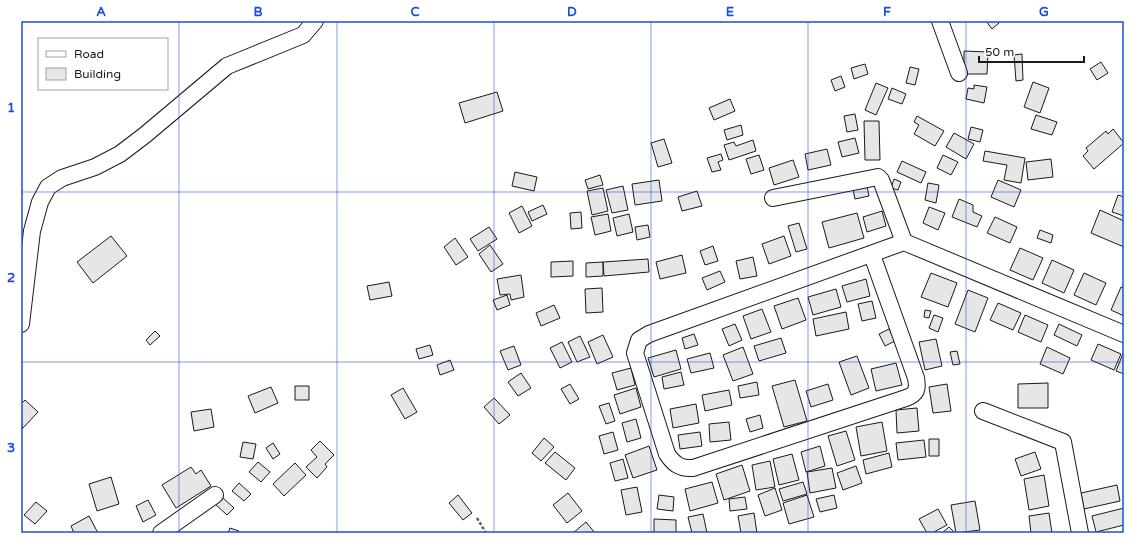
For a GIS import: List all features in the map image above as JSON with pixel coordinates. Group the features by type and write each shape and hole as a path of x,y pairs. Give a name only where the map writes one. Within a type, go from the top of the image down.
{"street":[{"path":"21,324 32,231 40,202 48,187 62,178 95,167 120,154 145,135 227,66 303,35 315,21"},
{"path":"940,21 959,73"},
{"path":"773,198 878,177 881,180 904,242"},
{"path":"872,255 916,378 917,388 914,394 906,398 693,468 679,467 673,462 667,454 636,353 639,340 649,334 872,255 904,242 1124,334"},
{"path":"983,411 1064,442 1080,533"},
{"path":"161,533 215,495"}],"path":[{"path":"477,518 486,533"}],"building":[{"path":"986,21 998,21 999,23 992,29"},
{"path":"964,51 988,52 987,74 964,74"},
{"path":"1022,54 1023,80 1016,81 1014,55"},
{"path":"1101,62 1108,73 1097,80 1090,69"},
{"path":"865,64 868,74 854,79 851,68"},
{"path":"910,67 919,69 915,85 906,83"},
{"path":"841,76 845,87 835,91 831,80"},
{"path":"1033,82 1049,88 1040,113 1024,107"},
{"path":"876,83 888,88 876,115 865,110"},
{"path":"974,85 987,87 984,103 966,99 968,88 974,89"},
{"path":"892,88 906,94 902,104 888,99"},
{"path":"497,92 503,111 465,123 459,103"},
{"path":"730,99 735,111 714,120 709,108"},
{"path":"855,114 858,130 847,132 844,116"},
{"path":"1036,115 1057,122 1052,135 1031,129"},
{"path":"917,116 944,131 935,146 914,134 919,125 914,122"},
{"path":"864,121 879,121 880,160 865,160"},
{"path":"741,125 743,135 727,140 724,130"},
{"path":"971,127 983,130 980,142 968,139"},
{"path":"1113,129 1124,143 1094,169 1083,156 1088,151 1086,148 1106,131 1108,134"},
{"path":"954,133 974,144 966,159 946,147"},
{"path":"855,138 859,153 842,157 838,142"},
{"path":"664,139 672,163 658,167 651,143"},
{"path":"753,140 756,151 729,160 724,145 734,142 736,146"},
{"path":"827,149 831,165 808,170 805,154"},
{"path":"985,151 1025,158 1021,183 1004,180 1007,165 983,161"},
{"path":"721,154 723,160 718,162 721,170 712,172 707,158"},
{"path":"759,155 764,170 751,174 746,159"},
{"path":"943,155 958,162 951,175 937,168"},
{"path":"1051,159 1053,177 1028,180 1026,162"},
{"path":"793,160 799,177 774,185 769,168"},
{"path":"902,161 926,172 921,183 897,172"},
{"path":"515,172 537,177 534,191 512,186"},
{"path":"600,175 603,185 588,189 585,180"},
{"path":"894,179 901,182 898,190 891,188"},
{"path":"659,180 662,201 635,205 632,184"},
{"path":"998,180 1021,190 1014,207 991,197"},
{"path":"866,182 869,196 855,199 852,185"},
{"path":"928,183 939,185 936,203 925,200"},
{"path":"623,186 628,210 612,213 606,190"},
{"path":"603,188 608,211 592,215 587,191"},
{"path":"697,191 702,206 682,211 678,197"},
{"path":"1118,195 1124,197 1124,216 1112,212"},
{"path":"959,199 973,205 973,212 982,216 977,227 952,217"},
{"path":"543,205 547,214 532,221 528,212"},
{"path":"522,206 532,226 519,233 509,213"},
{"path":"929,207 945,213 938,230 923,223"},
{"path":"1100,210 1124,221 1124,247 1091,233"},
{"path":"882,211 886,226 867,232 863,217"},
{"path":"581,212 582,228 571,229 570,213"},
{"path":"857,213 864,238 829,248 822,222"},
{"path":"608,214 611,231 595,235 591,217"},
{"path":"629,214 633,232 617,236 613,218"},
{"path":"995,217 1017,227 1010,243 987,233"},
{"path":"799,223 807,249 796,252 788,226"},
{"path":"648,225 650,237 637,240 635,227"},
{"path":"489,227 497,239 478,251 470,239"},
{"path":"1040,230 1053,235 1051,243 1037,238"},
{"path":"111,236 127,256 93,283 77,262"},
{"path":"784,236 791,256 769,264 762,244"},
{"path":"455,238 468,257 456,265 444,247"},
{"path":"490,245 503,264 491,272 479,254"},
{"path":"713,246 718,261 705,265 700,251"},
{"path":"1020,248 1043,258 1033,280 1010,270"},
{"path":"682,255 686,273 660,279 656,262"},
{"path":"753,257 757,276 740,279 736,261"},
{"path":"648,259 649,272 604,276 603,262"},
{"path":"1052,260 1074,270 1064,293 1042,283"},
{"path":"573,261 573,276 551,277 551,262"},
{"path":"603,262 603,276 586,277 586,263"},
{"path":"720,271 725,282 707,290 702,278"},
{"path":"931,273 957,283 948,307 921,297"},
{"path":"1084,273 1106,283 1096,305 1074,295"},
{"path":"521,275 524,297 511,300 510,294 500,295 497,279"},
{"path":"866,279 870,296 847,302 842,286"},
{"path":"389,282 392,296 370,300 367,286"},
{"path":"1121,287 1124,288 1124,316 1111,310"},
{"path":"602,288 603,312 586,313 585,289"},
{"path":"836,289 841,307 813,315 808,297"},
{"path":"968,290 988,298 975,332 955,324"},
{"path":"507,295 510,305 497,310 493,300"},
{"path":"798,298 806,320 782,329 774,306"},
{"path":"872,301 876,318 862,321 858,304"},
{"path":"998,303 1021,313 1013,330 990,320"},
{"path":"554,305 560,318 541,326 536,313"},
{"path":"762,309 771,332 751,339 743,316"},
{"path":"925,310 931,311 929,318 924,317"},
{"path":"846,312 849,329 816,336 813,319"},
{"path":"934,315 943,318 938,332 929,328"},
{"path":"1025,315 1048,325 1041,342 1018,332"},
{"path":"735,324 742,340 729,346 722,329"},
{"path":"1059,324 1082,335 1077,346 1054,335"},
{"path":"889,329 895,341 885,346 879,334"},
{"path":"155,331 160,336 150,345 146,340"},
{"path":"694,334 698,345 685,349 682,338"},
{"path":"603,335 613,357 597,364 588,342"},
{"path":"580,336 590,357 577,362 568,342"},
{"path":"781,338 786,353 759,361 754,346"},
{"path":"936,339 942,366 925,370 919,342"},
{"path":"562,342 572,362 560,368 550,348"},
{"path":"1098,344 1121,354 1114,370 1091,360"},
{"path":"430,345 433,355 419,359 416,349"},
{"path":"514,346 521,365 508,370 500,351"},
{"path":"743,347 753,374 733,381 723,355"},
{"path":"1047,347 1070,358 1063,374 1040,364"},
{"path":"676,350 681,369 654,377 648,358"},
{"path":"957,351 960,364 953,365 950,352"},
{"path":"1124,351 1124,374 1116,371"},
{"path":"710,353 714,368 691,373 687,359"},
{"path":"857,356 869,388 851,395 839,362"},
{"path":"450,360 454,370 440,375 437,365"},
{"path":"896,363 902,385 876,391 871,369"},
{"path":"631,368 635,385 617,390 612,373"},
{"path":"681,372 684,385 664,389 662,377"},
{"path":"521,373 531,388 518,396 508,382"},
{"path":"795,380 807,421 784,427 772,386"},
{"path":"757,382 759,395 740,398 738,386"},
{"path":"1048,383 1048,408 1018,408 1018,384"},
{"path":"570,384 579,399 570,404 561,389"},
{"path":"828,384 833,400 811,407 806,391"},
{"path":"947,384 951,411 933,413 929,387"},
{"path":"295,386 309,386 309,400 295,400"},
{"path":"271,387 278,403 255,413 248,396"},
{"path":"403,388 417,412 405,419 391,395"},
{"path":"636,388 641,407 620,414 614,395"},
{"path":"729,390 732,405 705,411 702,395"},
{"path":"494,398 510,415 499,424 484,407"},
{"path":"25,400 38,412 22,429 21,404"},
{"path":"609,403 615,421 606,424 599,406"},
{"path":"696,404 699,423 673,428 670,409"},
{"path":"917,408 919,431 897,433 896,410"},
{"path":"211,409 214,427 194,431 191,412"},
{"path":"760,415 763,428 750,432 746,419"},
{"path":"636,419 641,438 627,442 622,423"},
{"path":"729,422 731,440 710,442 709,424"},
{"path":"882,422 887,451 861,456 856,427"},
{"path":"846,431 855,460 837,466 828,436"},
{"path":"613,432 618,450 604,454 599,436"},
{"path":"700,432 702,446 680,449 678,435"},
{"path":"544,438 554,447 541,461 532,453"},
{"path":"929,439 939,439 939,456 929,456"},
{"path":"924,440 926,457 898,460 896,443"},
{"path":"320,441 334,455 325,464 327,467 317,478 306,467 317,457 311,450"},
{"path":"243,442 256,444 253,459 240,457"},
{"path":"273,443 280,454 273,459 266,448"},
{"path":"649,446 657,470 633,478 625,455"},
{"path":"820,446 825,466 806,472 801,452"},
{"path":"555,452 575,468 566,480 545,463"},
{"path":"1035,452 1041,469 1021,476 1015,459"},
{"path":"889,453 892,467 866,474 863,460"},
{"path":"792,454 799,480 779,485 773,459"},
{"path":"623,459 628,478 615,481 610,463"},
{"path":"770,461 775,487 756,490 752,465"},
{"path":"258,462 270,472 261,482 249,472"},
{"path":"295,463 306,475 284,496 273,484"},
{"path":"742,465 750,491 724,500 716,474"},
{"path":"856,466 862,483 843,490 837,473"},
{"path":"191,467 196,474 201,470 211,486 176,508 162,485"},
{"path":"832,468 836,488 810,493 807,472"},
{"path":"1044,475 1049,506 1029,510 1024,479"},
{"path":"111,477 119,504 97,511 89,484"},
{"path":"712,482 718,503 690,511 685,489"},
{"path":"803,482 807,494 783,501 779,489"},
{"path":"239,483 251,494 244,501 232,491"},
{"path":"1117,485 1120,501 1084,509 1081,493"},
{"path":"637,487 642,512 626,515 621,490"},
{"path":"775,488 782,510 765,516 758,495"},
{"path":"568,493 582,511 567,523 553,505"},
{"path":"458,495 472,513 463,520 449,503"},
{"path":"659,495 674,497 673,511 657,509"},
{"path":"807,495 814,517 789,524 783,503"},
{"path":"834,495 837,508 820,512 816,499"},
{"path":"222,497 234,508 227,515 215,504"},
{"path":"745,497 747,509 730,511 729,499"},
{"path":"148,500 156,515 143,522 136,506"},
{"path":"975,501 980,530 956,533 951,505"},
{"path":"36,502 47,511 35,524 24,515"},
{"path":"1124,508 1124,525 1096,532 1092,516"},
{"path":"938,509 947,525 932,533 927,533 919,519"},
{"path":"754,513 757,533 741,533 738,516"},
{"path":"1049,513 1052,533 1031,533 1029,516"},
{"path":"703,514 707,533 692,533 688,517"},
{"path":"89,516 98,533 74,533 71,526"},
{"path":"654,519 676,520 676,533 654,533"},
{"path":"586,522 595,533 573,533"},
{"path":"949,527 955,533 942,533"},
{"path":"230,528 239,531 238,533 228,533"}]}
